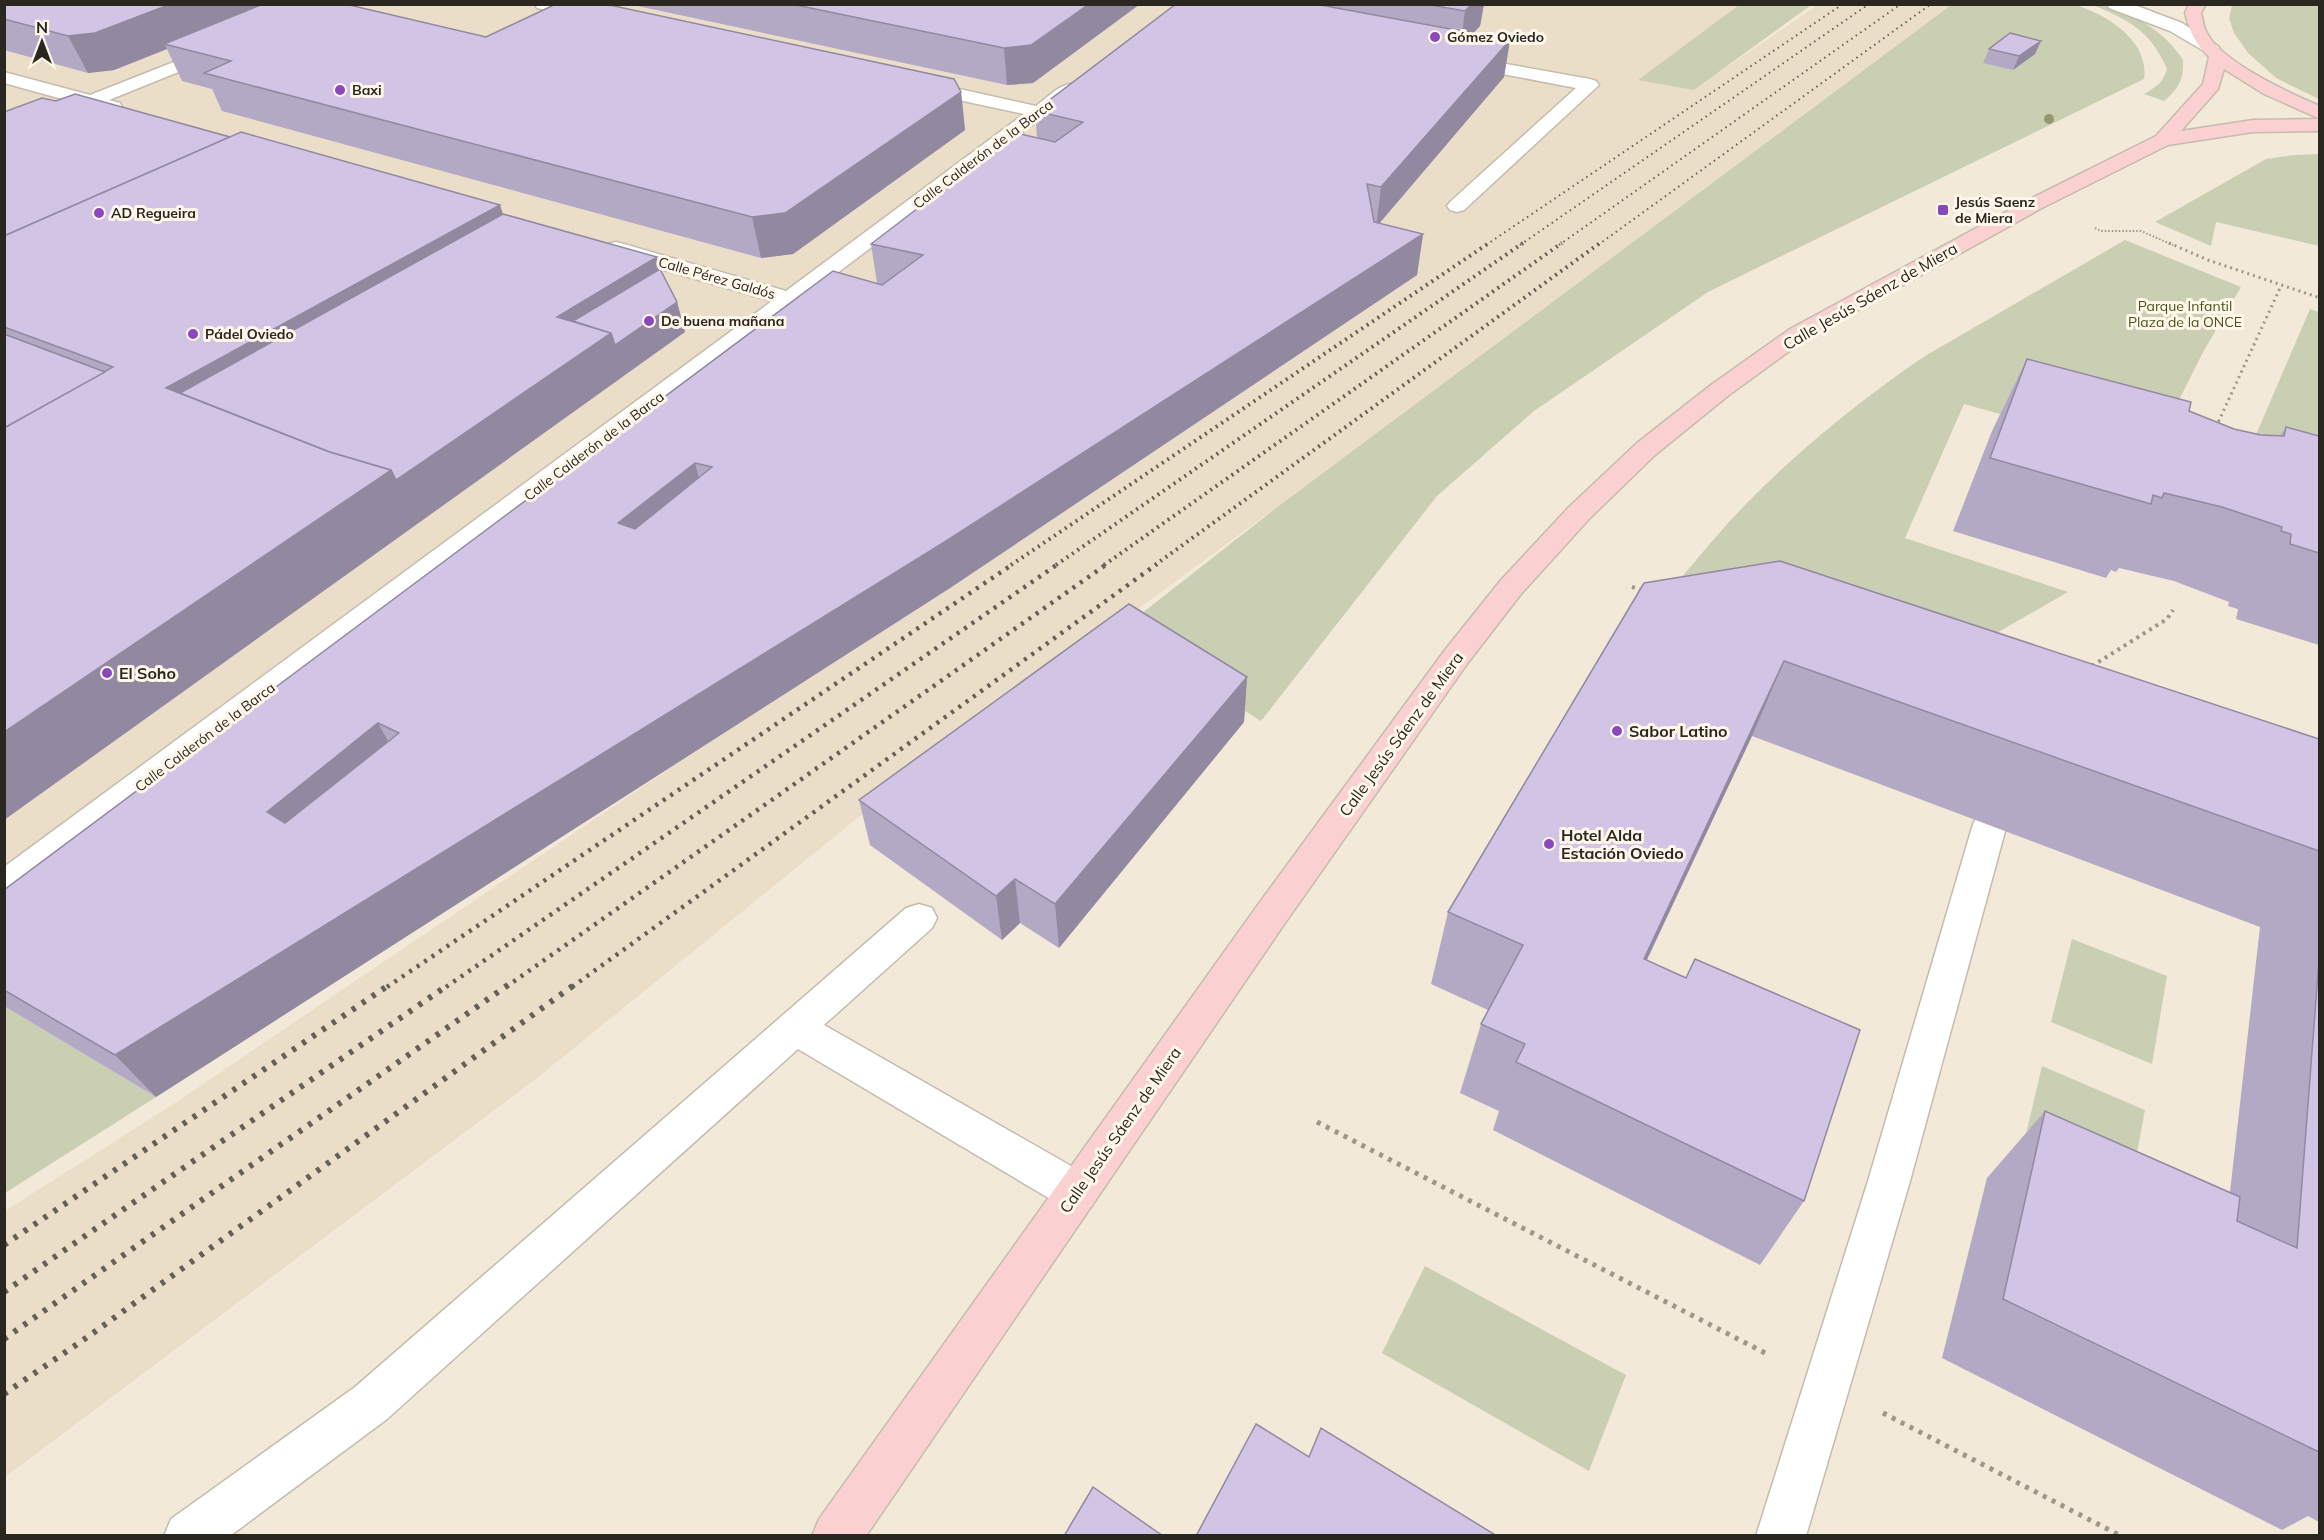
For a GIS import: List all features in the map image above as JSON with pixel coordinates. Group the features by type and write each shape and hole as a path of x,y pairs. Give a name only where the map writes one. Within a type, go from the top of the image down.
{"main road":[{"path":"2198,4 2193,13 2198,32 2214,51 2231,66 2285,99 2319,113"},
{"name":"Calle Jesús Sáenz de Miera","path":"2163,140 2212,85 2214,51"},
{"name":"Calle Jesús Sáenz de Miera","path":"836,1536 1277,906 1456,657 1511,587 1579,513 1646,449 1720,390 1798,334 2035,204 2163,140 2253,126 2319,125"}],"street":[{"path":"543,4 613,20"},
{"path":"2115,4 2176,27 2214,51"},
{"path":"4,136 230,44"},
{"path":"1442,57 1590,85 1457,206"},
{"name":"Calle Calderón de la Barca","path":"4,886 1096,70"},
{"path":"4,77 135,113"},
{"path":"903,82 1040,112"},
{"name":"Calle Pérez Galdós","path":"601,245 790,299"},
{"path":"1781,1536 1829,1386 1902,1138 1990,824"},
{"path":"188,1536 371,1403 919,918"},
{"path":"795,1028 1077,1192"}],"path":[{"path":"2092,227 2101,231 2141,231 2208,260 2319,298"},
{"path":"2212,436 2281,286"},
{"path":"1632,587 1655,595"},
{"path":"2088,669 2167,619 2173,610"},
{"path":"1317,1122 2121,1536"}],"shaded area":[{"path":"5,5 1741,5 1693,90 1818,5 1951,5 1280,505 907,778 537,1078 5,1477 5,1211 169,1107 685,758 156,1097 5,1006"}],"green space":[{"path":"2067,4 2087,9 2112,23 2133,42 2144,66 2144,79 1708,292 1534,411 1437,496 1261,721 1118,632 1280,505 1951,5"},
{"path":"1739,5 1811,5 1694,90 1638,80"},
{"path":"2093,5 2118,10 2144,22 2176,50 2183,60 2183,72 2177,88 2164,101 2144,94 2158,84 2167,69 2153,45 2138,28"},
{"path":"2232,5 2319,5 2319,99 2276,78 2248,53 2234,33 2229,18"},
{"path":"2319,154 2319,246 2216,222 2211,246 2155,222 2266,159"},
{"name":"Parque Infantil Plaza de la ONCE","path":"2125,240 2241,287 2202,354 2151,456 1964,404 1905,538 2068,592 1917,679 1669,592 1748,502 1789,462 1856,406 1925,356"},
{"path":"2310,309 2319,312 2319,502 2237,479"},
{"path":"2072,939 2167,976 2152,1064 2051,1022"},
{"path":"4,1006 156,1097 5,1193 4,1193"},
{"path":"2042,1066 2145,1110 2126,1211 2019,1164"},
{"path":"1425,1266 1626,1375 1589,1471 1382,1353"}],"building":[{"path":"4,4 171,4 95,33 68,36 4,19"},
{"path":"263,4 345,4 486,37 556,4 605,4 954,79 961,92 785,213 752,217 204,73 231,61 164,44"},
{"path":"791,4 1089,4 1031,45 1004,48"},
{"path":"1176,4 1315,4 1510,40 1381,187 1367,184 1374,222 1423,234 943,543 115,1055 4,990 4,890 833,271 882,285 923,255 871,244 1016,133 1055,142 1083,122 1035,111","holes":["695,463 712,467 635,529 618,523","378,723 399,733 285,823 267,812"]},
{"path":"1425,4 1472,4 1465,11"},
{"path":"2010,33 2041,41 2019,56 1989,49"},
{"path":"75,94 230,137 4,236 4,112 42,98 56,101"},
{"path":"241,132 500,205 166,388 330,452 391,470 4,732 4,428 113,367 4,327 4,236"},
{"path":"503,214 657,257 557,317 611,333 396,480 391,470 330,452 180,393"},
{"path":"660,269 677,302 615,345 611,333 573,321"},
{"path":"4,334 105,372 4,428"},
{"path":"2027,359 2191,402 2189,411 2234,429 2261,435 2284,436 2286,427 2319,436 2319,553 2290,544 2291,534 2281,531 2282,527 2222,507 2164,493 2162,498 2153,495 2151,504 1990,458"},
{"path":"1780,561 2319,739 2319,851 1784,661 1644,959 1686,978 1695,959 1860,1030 1804,1201 1516,1062 1525,1044 1481,1024 1523,945 1448,912 1644,583"},
{"path":"1129,604 1247,677 1055,904 1015,879 996,896 859,800"},
{"path":"2319,960 2319,1452 2003,1299 2045,1111 2240,1197 2237,1221 2297,1248"},
{"path":"1256,1424 1309,1457 1321,1428 1497,1536 1196,1536"},
{"path":"1093,1487 1163,1536 1064,1536"}],"railway":[{"path":"1486,245 1843,4"},
{"path":"1520,245 1869,4"},
{"path":"1559,245 1901,4"},
{"path":"1598,245 1931,4"},
{"path":"1011,565 1489,243"},
{"path":"1056,565 1523,243"},
{"path":"1104,565 1562,243"},
{"path":"1155,565 1600,243"},
{"path":"387,987 1013,564"},
{"path":"446,987 1058,564"},
{"path":"506,987 1107,564"},
{"path":"572,987 1157,564"},
{"path":"4,1245 389,985"},
{"path":"4,1292 448,985"},
{"path":"4,1339 508,985"},
{"path":"4,1394 89,1336 574,985"}],"place":[{"name":"Gómez Oviedo","path":"1435,37"},
{"name":"Baxi","path":"340,90"},
{"name":"Jesús Saenz de Miera","path":"1943,210"},
{"name":"AD Regueira","path":"99,213"},
{"name":"De buena mañana","path":"649,321"},
{"name":"Pádel Oviedo","path":"193,334"},
{"name":"El Soho","path":"107,673"},
{"name":"Sabor Latino","path":"1617,731"},
{"name":"Hotel Alda Estación Oviedo","path":"1549,844"}]}
